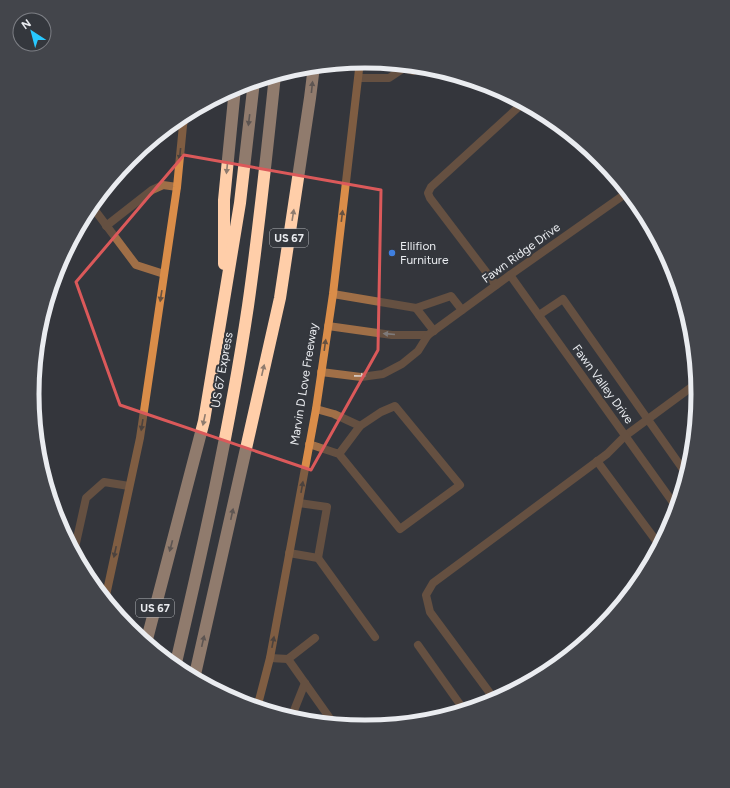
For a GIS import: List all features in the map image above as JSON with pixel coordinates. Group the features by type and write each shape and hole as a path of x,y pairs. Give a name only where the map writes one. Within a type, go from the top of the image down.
{"highway":[{"name":"US 67","path":"196,672 280,298 313,72"},
{"name":"US 67 Express","path":"177,660 204,541 227,428 244,330 261,208 274,81"},
{"name":"US 67","path":"148,637 204,420 240,203 253,88"},
{"path":"225,299 224,200 234,96"}],"main road":[{"name":"Marvin D Love Freeway","path":"259,703 270,658 316,409 333,294 360,68"},
{"path":"107,593 140,438 177,187 181,125"}],"street":[{"path":"359,78 389,78 398,70"},
{"path":"496,285 430,198 428,193 431,186 519,107"},
{"path":"106,226 152,190 162,185 177,187"},
{"name":"Fawn Ridge Drive","path":"321,372 361,377 383,374 402,364 418,351 431,333 623,195"},
{"path":"95,211 136,265 164,274"},
{"name":"Fawn Valley Drive","path":"510,275 673,502"},
{"path":"333,294 416,308 451,296 462,310"},
{"path":"539,315 563,299 682,469"},
{"path":"328,326 392,335 431,333 416,308"},
{"path":"491,695 430,612 426,595 433,583 607,454 626,436 691,388"},
{"path":"310,444 339,454 400,529 460,485 395,406 381,412 360,426 339,454"},
{"path":"316,409 334,414 360,426"},
{"path":"597,461 656,540"},
{"path":"76,543 86,498 104,482 129,486"},
{"path":"299,503 327,507 318,558"},
{"path":"289,553 318,558 375,637"},
{"path":"270,658 288,659 315,638"},
{"path":"418,645 461,706"},
{"path":"288,659 330,718"},
{"path":"293,712 305,683"}],"highlighted area":[{"path":"184,155 381,190 378,350 311,470 120,405 76,282"}],"place":[{"name":"Ellifion Furniture","path":"392,253"}]}
